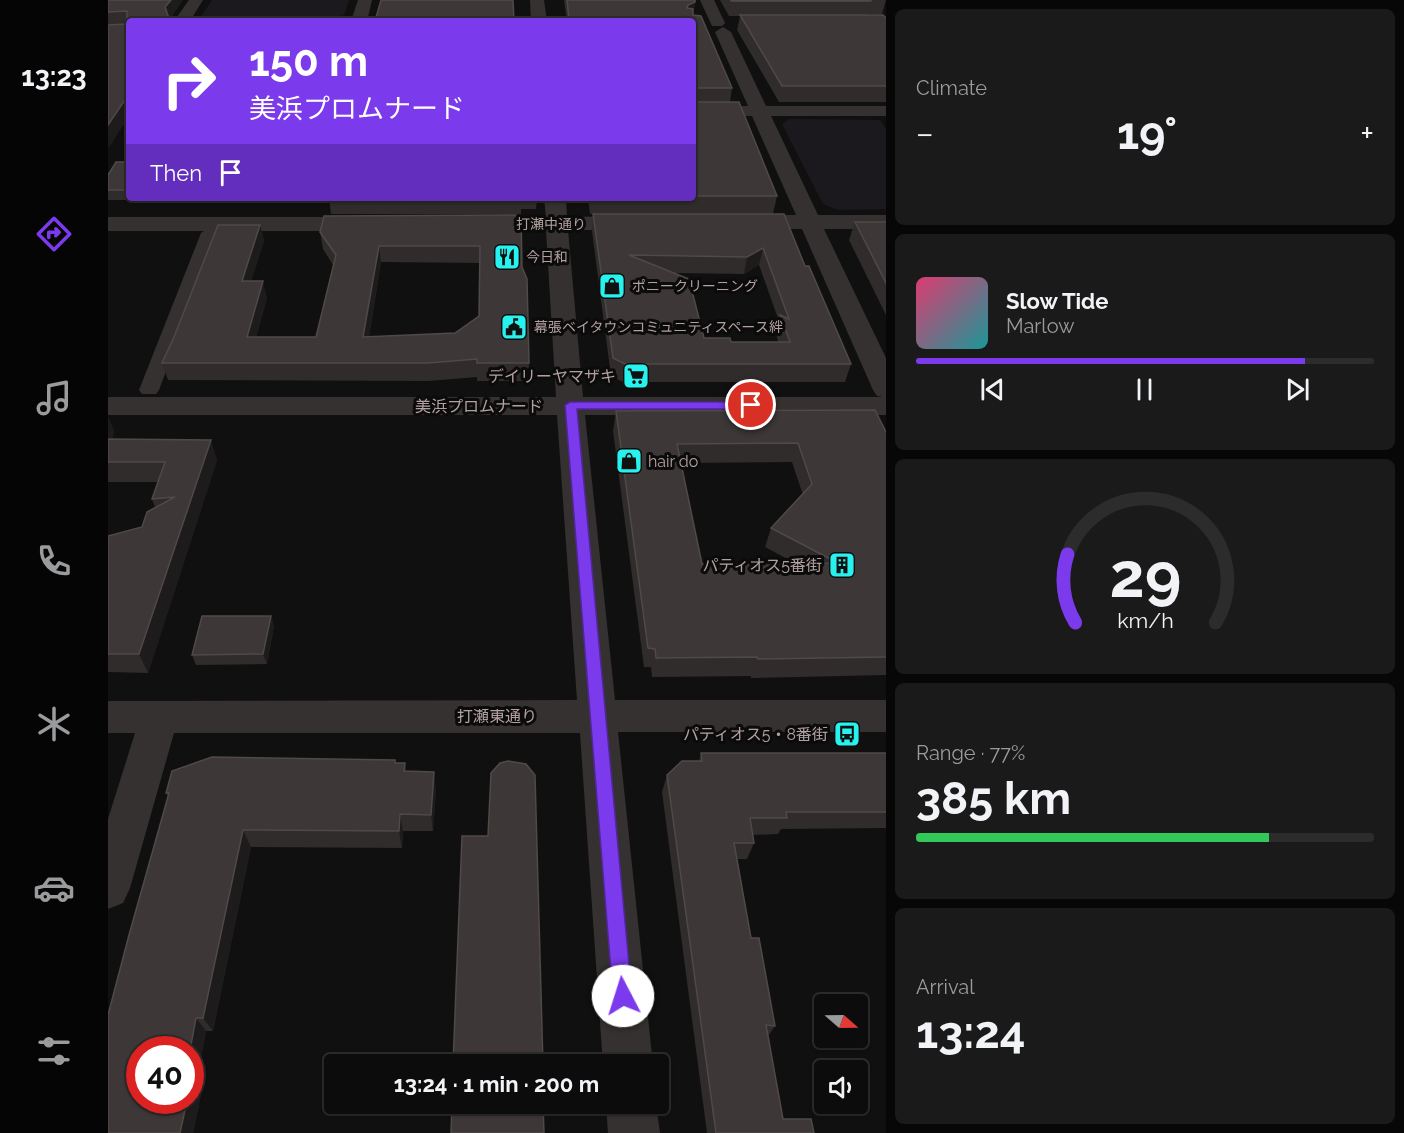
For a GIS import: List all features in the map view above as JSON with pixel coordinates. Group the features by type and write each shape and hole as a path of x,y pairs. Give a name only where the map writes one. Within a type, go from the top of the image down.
{"street":[{"path":"184,18 196,0"},
{"path":"360,18 365,0"},
{"path":"537,0 539,18"},
{"path":"707,0 886,390"},
{"path":"696,111 886,111"},
{"path":"556,211 570,405 627,1054"},
{"name":"打瀬中通り","path":"460,224 556,211 657,223"},
{"path":"108,224 300,215 388,224"},
{"path":"715,222 886,222"},
{"path":"149,390 208,233"},
{"name":"美浜プロムナード","path":"108,406 886,406"},
{"name":"打瀬東通り","path":"108,717 886,716"},
{"path":"108,888 159,718"},
{"path":"633,1114 634,1133"}],"shaded area":[{"path":"212,0 349,0 344,15 335,18 201,17"},
{"path":"789,119 880,120 886,130 886,209 838,210 823,204 782,124"}],"building":[{"path":"108,0 171,0 165,7 169,18 127,18 127,11 108,12"},
{"path":"381,0 513,0 514,18 376,18"},
{"path":"567,0 695,0 687,8 693,9 693,15 701,16 732,88 696,88 696,18 569,18"},
{"path":"870,0 871,1 731,1"},
{"path":"740,15 883,15 886,18 886,86 782,86"},
{"path":"126,24 126,98 108,125 108,25"},
{"path":"696,102 739,102 777,196 696,196"},
{"path":"116,162 126,162 126,190 108,190 108,175"},
{"path":"593,214 784,214 805,266 809,266 851,364 625,364 613,358","holes":["763,248 789,319 780,315 790,342 731,342 730,338 704,338 689,279 629,255 747,257"]},
{"path":"521,215 522,267 527,279 529,363 477,363 477,359 428,363 162,363 218,225 260,225 242,281 263,281 247,337 316,337 336,255 320,232 324,216","holes":["379,246 480,246 479,316 455,333 363,337"]},
{"path":"855,222 886,222 886,283"},
{"name":"パティオス5番街","path":"875,410 886,432 886,657 656,658 655,649 648,648 616,411","holes":["798,443 812,484 771,528 838,563 702,564 677,444"]},
{"path":"108,439 211,440 139,654 108,654 108,536 142,527 147,512 175,497 152,499 165,462 108,462"},
{"path":"202,616 271,616 263,654 192,655"},
{"path":"701,753 886,753 886,812 786,812 787,818 750,818 754,843 734,843 751,938 759,938 775,1026 766,1025 783,1119 811,1119 814,1133 716,1133 667,775 682,761 702,761"},
{"path":"212,757 395,760 395,763 405,763 404,771 434,772 431,815 400,814 399,831 243,830 203,1018 196,1018 193,1036 126,1036 126,1114 184,1114 180,1133 108,1133 108,1015 169,793 166,793 172,771"},
{"path":"508,761 526,764 535,775 543,1054 453,1054 462,836 488,836 491,773 500,763"},
{"path":"452,1114 543,1114 544,1133 451,1133"}],"place":[{"name":"今日和","path":"507,257"},
{"name":"ポニークリーニング","path":"612,286"},
{"name":"幕張ベイタウンコミュニティスペース絆","path":"514,327"},
{"name":"デイリーヤマザキ","path":"636,376"},
{"name":"hair do","path":"629,461"},
{"name":"パティオス5番街","path":"842,565"},
{"name":"パティオス5・8番街","path":"847,734"}],"route":[{"path":"623,996 570,405 751,405"}]}
